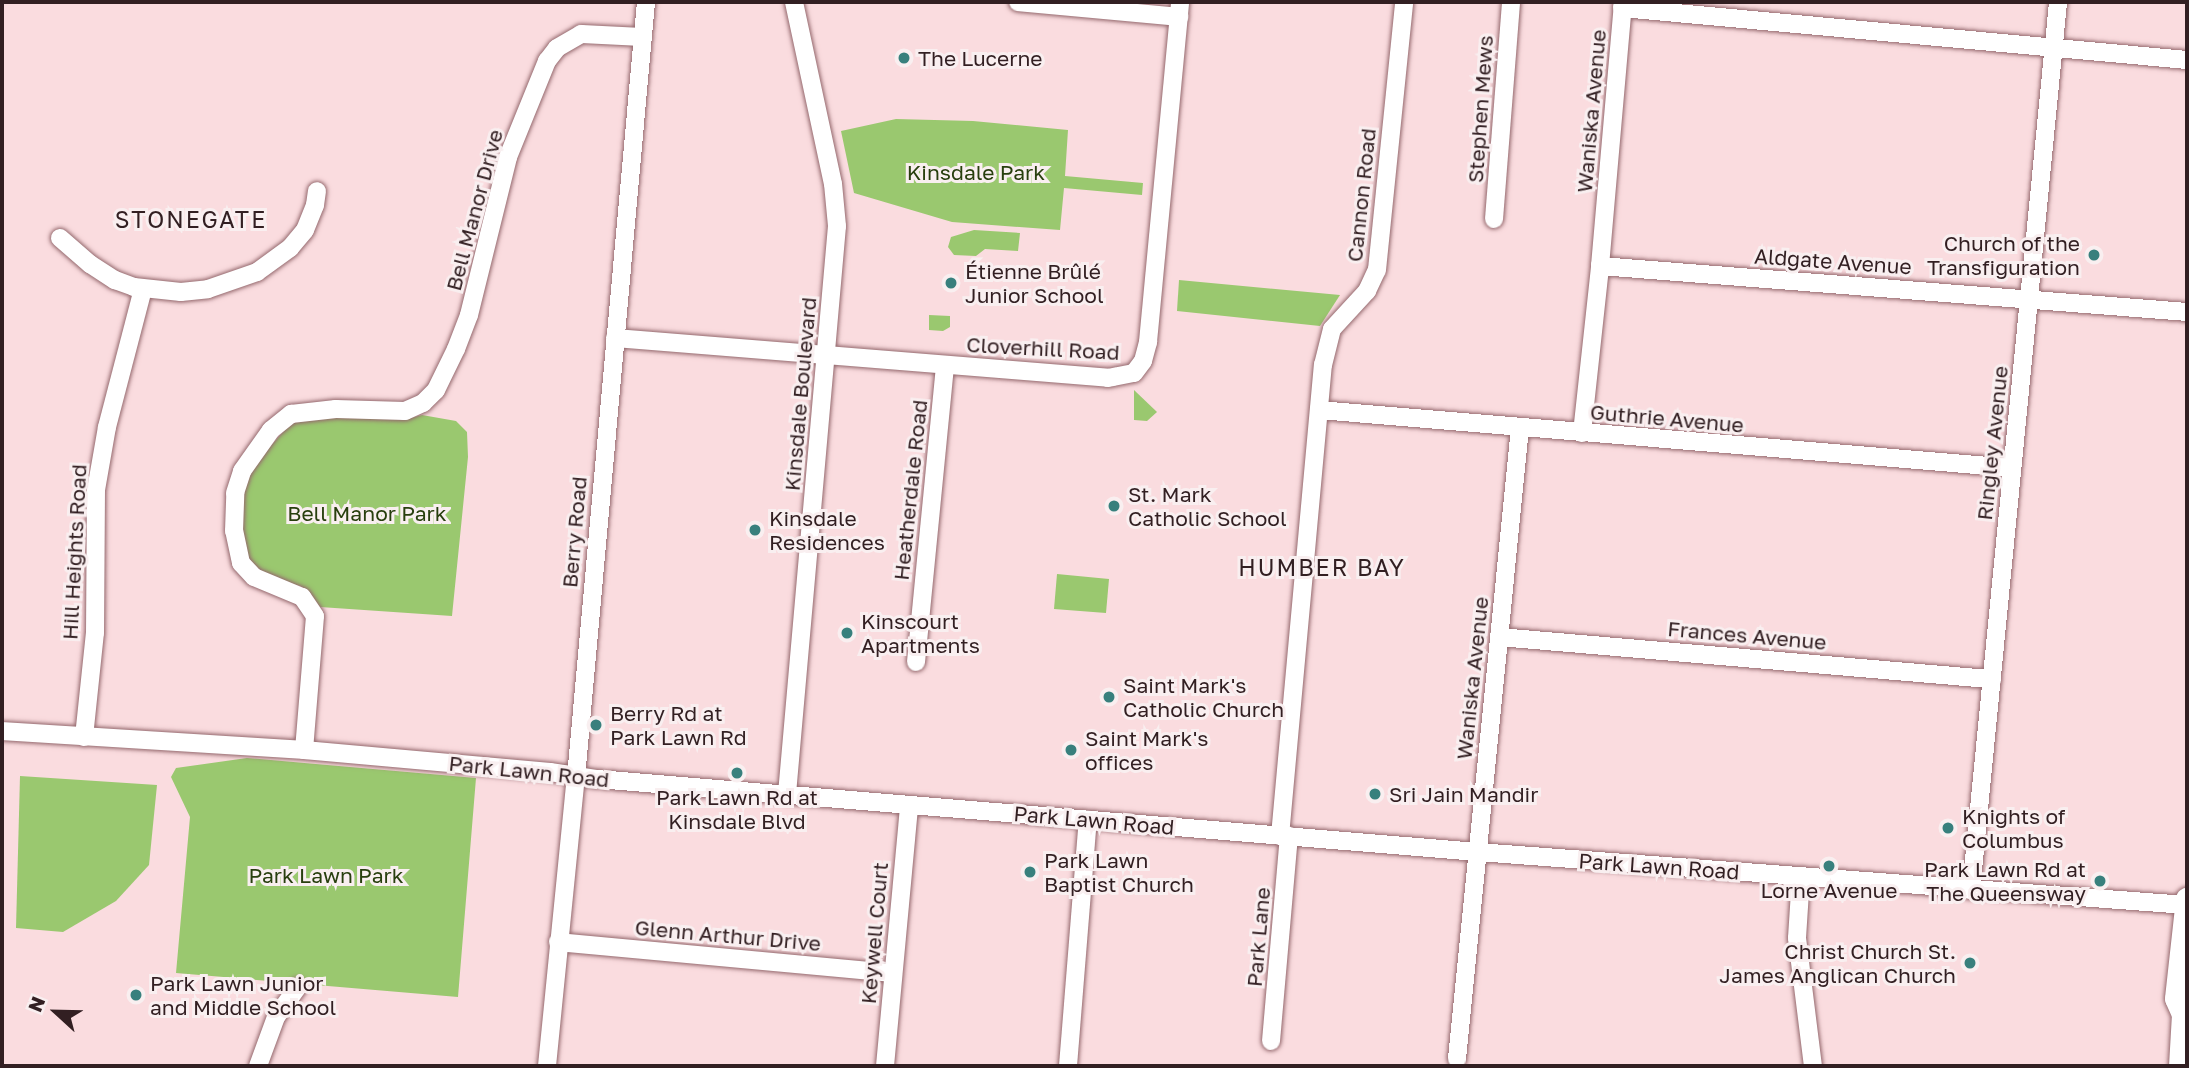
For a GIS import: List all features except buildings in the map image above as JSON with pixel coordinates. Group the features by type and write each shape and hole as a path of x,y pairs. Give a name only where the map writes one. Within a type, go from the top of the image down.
{"main road":[{"path":"2180,1066 2185,1011 2176,998 2187,899"}],"street":[{"name":"Berry Road","path":"547,1066 576,777 646,2"},
{"name":"Kinsdale Boulevard","path":"787,794 826,355 836,207 794,2"},
{"path":"1018,2 1179,9"},
{"name":"Cannon Road","path":"1284,836 1319,410 1329,337 1341,316 1367,291 1377,270 1404,2"},
{"name":"Stephen Mews","path":"1494,219 1511,2"},
{"name":"Ringley Avenue","path":"1971,890 2058,2"},
{"path":"1623,5 2187,60"},
{"name":"Waniska Avenue","path":"1582,433 1623,5"},
{"name":"Cloverhill Road","path":"615,338 1108,379 1128,376 1143,361 1150,330 1179,9"},
{"name":"Bell Manor Drive","path":"304,750 315,616 309,603 293,593 254,577 237,554 234,505 242,471 271,430 291,414 336,410 405,411 423,403 436,390 456,349 468,315 508,157 547,61 557,48 580,34 643,37"},
{"path":"60,238 115,281 142,289 181,292 208,289 257,272 290,248 305,230 315,205 317,191"},
{"name":"Aldgate Avenue","path":"1600,266 2187,312"},
{"name":"Hill Heights Road","path":"83,737 94,633 96,490 107,427 142,289"},
{"name":"Heatherdale Road","path":"916,662 945,365"},
{"name":"Guthrie Avenue","path":"1319,410 2012,468"},
{"name":"Waniska Avenue","path":"1457,1059 1520,428"},
{"name":"Frances Avenue","path":"1499,637 1992,680"},
{"name":"Park Lawn Road","path":"2,731 304,750 537,771 576,777 1088,820 2187,905"},
{"name":"Keywell Court","path":"885,1066 909,805"},
{"path":"1068,1066 1088,820"},
{"name":"Park Lane","path":"1271,1041 1284,836"},
{"path":"1801,876 1797,938 1813,1066"},
{"name":"Glenn Arthur Drive","path":"558,942 893,973"},
{"path":"258,1066 276,1017 298,986"}],"green space":[{"name":"Kinsdale Park","path":"896,119 973,121 1068,130 1065,176 1143,183 1142,195 1064,188 1060,230 952,222 854,193 841,131"},
{"path":"974,230 1020,233 1018,251 985,249 976,256 954,255 948,247 951,237"},
{"path":"1179,280 1340,295 1320,326 1177,311"},
{"path":"929,315 950,316 950,327 943,331 929,330"},
{"path":"1134,390 1157,412 1147,421 1134,420"},
{"name":"Bell Manor Park","path":"422,415 456,421 467,432 468,457 452,616 320,607 309,591 264,576 242,553 242,498 253,466 292,422 307,417 407,419"},
{"path":"1057,574 1109,579 1106,613 1054,609"},
{"name":"Park Lawn Park","path":"247,758 476,778 458,997 176,973 190,817 171,777 176,768"},
{"path":"20,776 157,785 149,865 116,901 63,932 16,928"}],"place":[{"name":"The Lucerne","path":"904,58"},
{"name":"Church of the Transfiguration","path":"2094,255"},
{"name":"Étienne Brûlé Junior School","path":"951,283"},
{"name":"St. Mark Catholic School","path":"1114,506"},
{"name":"Kinsdale Residences","path":"755,530"},
{"name":"Kinscourt Apartments","path":"847,633"},
{"name":"Saint Mark's Catholic Church","path":"1109,697"},
{"name":"Berry Rd at Park Lawn Rd","path":"596,725"},
{"name":"Saint Mark's offices","path":"1071,750"},
{"name":"Park Lawn Rd at Kinsdale Blvd","path":"737,773"},
{"name":"Sri Jain Mandir","path":"1375,794"},
{"name":"Knights of Columbus","path":"1948,828"},
{"name":"Lorne Avenue","path":"1829,866"},
{"name":"Park Lawn Baptist Church","path":"1030,872"},
{"name":"Park Lawn Rd at The Queensway","path":"2100,881"},
{"name":"Christ Church St. James Anglican Church","path":"1970,963"},
{"name":"Park Lawn Junior and Middle School","path":"136,995"}],"district":[{"name":"STONEGATE","path":"191,219"},
{"name":"HUMBER BAY","path":"1322,567"}]}
